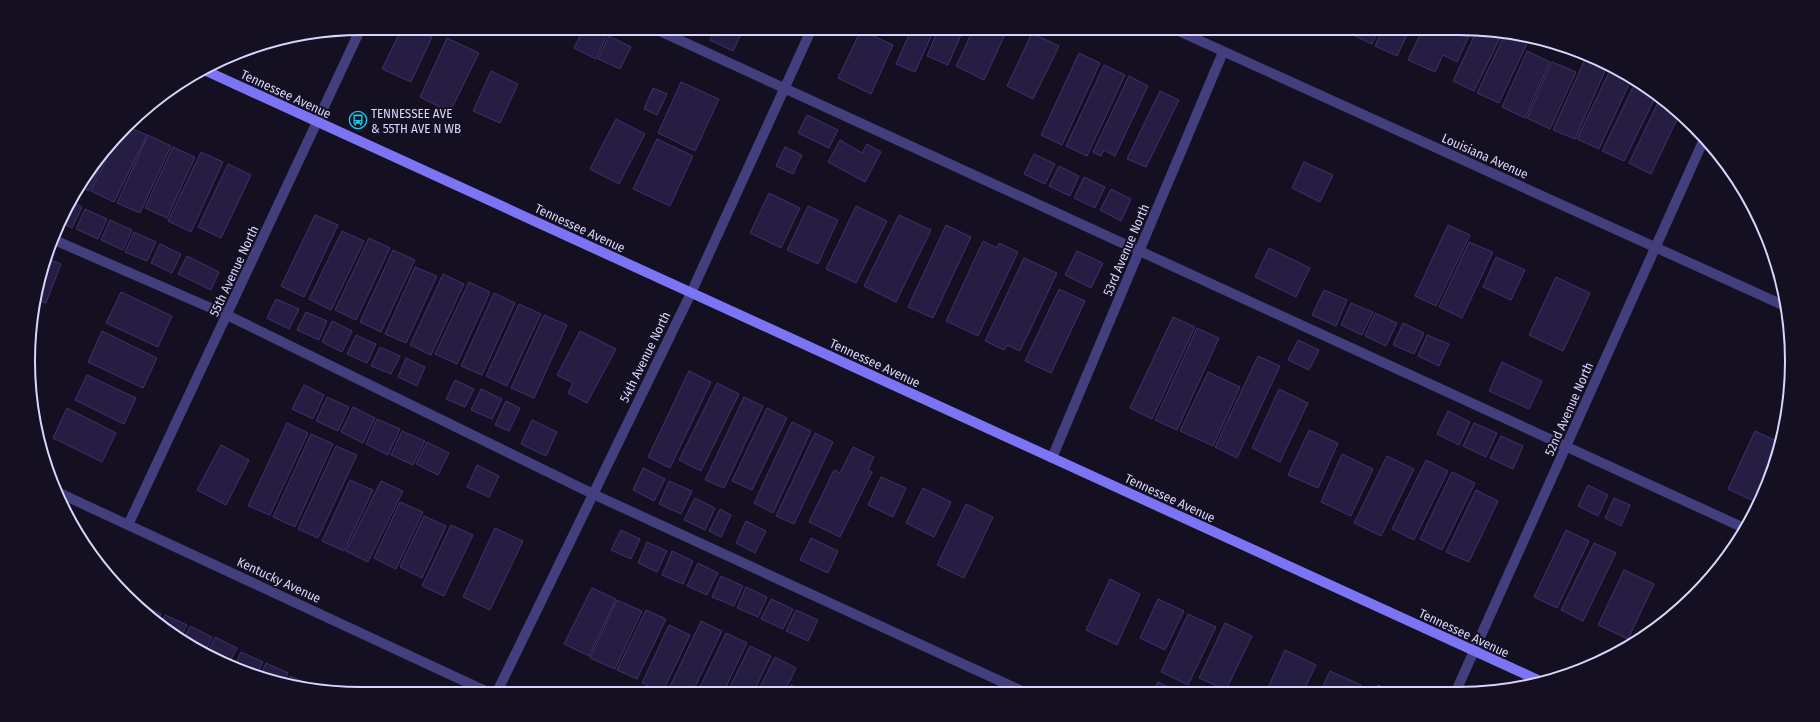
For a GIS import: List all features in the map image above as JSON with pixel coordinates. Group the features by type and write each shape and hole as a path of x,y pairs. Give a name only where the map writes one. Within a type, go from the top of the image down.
{"street":[{"name":"55th Avenue North","path":"128,525 358,35"},
{"path":"668,35 1740,526"},
{"name":"54th Avenue North","path":"499,687 691,293 809,35"},
{"name":"Louisiana Avenue","path":"1187,35 1780,304"},
{"name":"53rd Avenue North","path":"1052,458 1223,52"},
{"name":"Tennessee Avenue","path":"210,73 1534,678"},
{"name":"52nd Avenue North","path":"1458,687 1701,143"},
{"path":"58,242 227,315 593,494 1013,687"},
{"name":"Kentucky Avenue","path":"65,496 477,687"}],"building":[{"path":"399,35 428,35 432,37 411,82 382,69"},
{"path":"580,35 607,35 596,59 574,48"},
{"path":"712,35 741,35 733,51 710,40"},
{"path":"859,35 872,35 893,45 871,94 838,78"},
{"path":"909,35 932,35 915,72 896,64"},
{"path":"936,35 961,35 948,65 927,56"},
{"path":"971,35 1005,35 984,80 956,66"},
{"path":"1031,35 1036,35 1059,46 1033,99 1007,86"},
{"path":"1353,35 1376,35 1372,44"},
{"path":"1380,35 1407,35 1397,56 1375,46"},
{"path":"1420,35 1469,36 1457,62 1443,55 1435,72 1408,60"},
{"path":"609,36 631,47 620,69 598,59"},
{"path":"1474,36 1500,38 1474,91 1453,81"},
{"path":"447,38 479,53 450,112 420,97"},
{"path":"1503,38 1528,42 1499,103 1477,93"},
{"path":"1527,51 1550,62 1525,118 1502,107"},
{"path":"1079,53 1100,63 1062,145 1041,135"},
{"path":"1585,60 1605,70 1575,139 1553,130"},
{"path":"1552,62 1576,72 1550,129 1527,118"},
{"path":"1104,65 1125,75 1087,156 1066,146"},
{"path":"491,71 518,84 500,123 473,111"},
{"path":"1609,72 1629,84 1599,149 1577,139"},
{"path":"1129,76 1148,86 1115,156 1104,150 1101,156 1093,152"},
{"path":"681,82 719,99 695,151 658,133"},
{"path":"1634,86 1654,100 1624,161 1602,151"},
{"path":"653,88 667,94 657,115 644,109"},
{"path":"1160,91 1179,100 1146,167 1127,159"},
{"path":"1658,103 1677,119 1651,174 1629,163"},
{"path":"807,115 838,130 829,148 798,133"},
{"path":"616,119 645,134 619,184 590,169"},
{"path":"132,129 147,135 114,202 91,191 109,155 130,130"},
{"path":"148,135 171,146 140,213 117,203"},
{"path":"657,139 693,156 670,206 633,189"},
{"path":"840,140 862,153 867,144 881,152 865,182 828,162"},
{"path":"173,147 195,157 167,218 145,208"},
{"path":"785,147 802,155 793,174 776,166"},
{"path":"201,152 223,162 191,232 168,221"},
{"path":"1034,154 1055,164 1045,184 1024,174"},
{"path":"104,161 89,191 85,189"},
{"path":"1304,162 1333,175 1320,202 1292,188"},
{"path":"228,164 251,175 221,238 198,227"},
{"path":"1059,166 1079,176 1070,196 1049,186"},
{"path":"1084,177 1105,187 1095,208 1074,198"},
{"path":"1111,189 1131,199 1121,221 1100,210"},
{"path":"769,193 800,208 781,248 750,233"},
{"path":"76,204 82,207 72,228 65,225"},
{"path":"808,206 838,220 818,264 787,250"},
{"path":"856,206 887,221 856,283 826,269"},
{"path":"85,209 107,219 98,239 76,229"},
{"path":"315,215 338,225 304,297 281,286"},
{"path":"899,215 931,230 896,302 864,286"},
{"path":"110,220 132,230 123,250 101,240"},
{"path":"946,225 971,237 933,318 908,307"},
{"path":"1448,225 1470,235 1436,306 1415,296"},
{"path":"342,231 364,241 331,310 309,299"},
{"path":"134,232 156,242 147,261 125,252"},
{"path":"369,238 390,248 356,320 335,310"},
{"path":"983,241 997,248 999,243 1018,252 978,336 946,321"},
{"path":"1469,242 1493,252 1462,318 1439,307"},
{"path":"160,244 181,254 172,273 151,263"},
{"path":"1269,248 1310,268 1296,297 1255,277"},
{"path":"393,250 415,260 381,332 360,322"},
{"path":"1077,251 1103,263 1091,288 1065,275"},
{"path":"187,256 219,272 211,290 178,274"},
{"path":"1496,257 1525,270 1511,300 1483,287"},
{"path":"1024,258 1057,273 1020,351 1007,345 1004,350 985,341"},
{"path":"51,260 61,264 46,303 40,301"},
{"path":"415,267 437,276 406,343 385,334"},
{"path":"443,274 464,284 431,355 410,345"},
{"path":"1556,277 1590,293 1563,351 1529,335"},
{"path":"469,282 490,292 457,364 435,354"},
{"path":"1059,289 1085,301 1051,373 1025,361"},
{"path":"1324,290 1347,300 1336,326 1312,315"},
{"path":"121,292 172,316 158,347 106,323"},
{"path":"494,293 515,303 482,375 461,366"},
{"path":"276,299 299,309 289,329 267,318"},
{"path":"1351,303 1373,312 1362,335 1341,325"},
{"path":"519,304 541,314 507,386 486,376"},
{"path":"306,312 327,321 319,340 297,330"},
{"path":"1375,313 1397,323 1386,346 1365,336"},
{"path":"544,315 567,325 534,398 511,388"},
{"path":"1173,317 1195,327 1152,419 1130,408"},
{"path":"332,321 352,331 342,352 322,342"},
{"path":"1403,323 1424,333 1414,354 1393,345"},
{"path":"1197,328 1219,338 1177,430 1155,420"},
{"path":"102,331 157,358 143,388 88,362"},
{"path":"580,331 616,349 587,403 568,393 573,383 557,375"},
{"path":"356,335 376,344 367,363 347,354"},
{"path":"1427,335 1449,344 1439,366 1418,356"},
{"path":"1298,340 1319,350 1309,370 1288,360"},
{"path":"380,347 400,356 391,374 371,366"},
{"path":"1258,356 1280,366 1237,458 1215,447"},
{"path":"406,358 425,367 417,386 398,377"},
{"path":"1502,362 1542,381 1529,409 1489,391"},
{"path":"689,371 711,382 670,468 648,457"},
{"path":"1208,372 1240,387 1213,446 1180,431"},
{"path":"87,375 136,398 124,424 75,400"},
{"path":"455,380 474,389 465,407 446,399"},
{"path":"717,383 739,394 701,471 679,460"},
{"path":"304,385 324,395 313,419 292,409"},
{"path":"481,389 502,399 492,419 471,410"},
{"path":"1279,389 1308,403 1280,462 1252,448"},
{"path":"327,397 349,407 338,431 316,421"},
{"path":"744,397 763,406 724,488 705,480"},
{"path":"506,401 520,408 509,431 495,425"},
{"path":"353,407 375,418 363,443 341,432"},
{"path":"67,408 116,433 102,462 53,438"},
{"path":"767,408 787,418 752,490 732,481"},
{"path":"1448,411 1470,422 1459,445 1437,434"},
{"path":"377,419 400,429 388,455 366,444"},
{"path":"532,420 557,432 546,456 521,444"},
{"path":"792,422 811,431 773,513 754,503"},
{"path":"287,423 308,433 270,515 248,506"},
{"path":"1474,423 1497,433 1486,457 1463,446"},
{"path":"1309,430 1338,443 1318,488 1288,475"},
{"path":"402,431 425,441 413,465 391,455"},
{"path":"1755,431 1775,440 1768,466 1753,501 1728,489"},
{"path":"815,433 833,442 794,524 776,516"},
{"path":"311,434 333,444 295,527 273,517"},
{"path":"1501,436 1523,446 1513,469 1490,458"},
{"path":"427,442 449,453 438,475 416,464"},
{"path":"221,445 249,460 226,505 197,490"},
{"path":"336,446 357,455 318,538 298,529"},
{"path":"853,447 874,457 868,470 872,472 840,537 809,522 834,470 840,473"},
{"path":"1342,454 1373,469 1351,516 1321,502"},
{"path":"1387,456 1414,469 1381,536 1354,523"},
{"path":"1426,460 1448,471 1414,540 1392,529"},
{"path":"477,465 499,476 489,497 467,487"},
{"path":"643,468 665,479 654,501 633,490"},
{"path":"1452,472 1475,483 1442,550 1420,539"},
{"path":"881,477 906,488 893,517 868,505"},
{"path":"350,480 373,490 344,551 322,541"},
{"path":"381,481 403,491 368,562 346,551"},
{"path":"669,481 692,491 681,514 659,504"},
{"path":"1588,485 1608,495 1598,516 1578,506"},
{"path":"923,488 951,502 934,537 906,523"},
{"path":"1476,490 1498,501 1469,562 1446,552"},
{"path":"695,498 715,508 705,530 684,520"},
{"path":"1614,498 1630,505 1621,526 1605,518"},
{"path":"400,502 423,512 396,569 374,558"},
{"path":"966,504 993,517 964,578 937,565"},
{"path":"720,509 731,515 721,537 709,531"},
{"path":"424,516 446,526 422,578 400,567"},
{"path":"746,521 766,531 755,553 736,543"},
{"path":"451,525 473,535 444,596 422,586"},
{"path":"495,528 523,541 490,610 463,597"},
{"path":"621,530 640,539 631,559 611,550"},
{"path":"1566,530 1589,541 1557,608 1534,597"},
{"path":"811,538 838,551 828,573 800,560"},
{"path":"647,542 667,551 657,572 638,563"},
{"path":"1594,543 1616,553 1583,621 1561,610"},
{"path":"672,551 693,561 683,584 662,575"},
{"path":"698,563 718,573 707,595 687,586"},
{"path":"1624,570 1654,584 1628,639 1598,625"},
{"path":"721,576 743,586 734,606 712,597"},
{"path":"1110,579 1140,594 1117,645 1086,630"},
{"path":"746,587 767,597 758,617 737,608"},
{"path":"592,588 616,599 589,656 564,644"},
{"path":"771,599 793,609 783,629 761,619"},
{"path":"1158,599 1184,611 1165,650 1140,638"},
{"path":"617,600 642,611 615,669 590,658"},
{"path":"149,609 161,614 160,617"},
{"path":"646,610 666,619 637,679 617,670"},
{"path":"796,610 818,620 808,641 786,631"},
{"path":"1188,614 1216,627 1188,685 1161,672"},
{"path":"165,615 187,625 183,634 163,620"},
{"path":"701,621 722,631 695,687 670,687"},
{"path":"1225,623 1252,636 1227,687 1219,687 1199,678"},
{"path":"669,625 690,635 665,687 650,687 642,683"},
{"path":"190,626 212,637 207,648 186,635"},
{"path":"726,633 747,643 726,687 700,687"},
{"path":"215,637 237,648 231,660 209,649"},
{"path":"750,646 771,656 756,687 730,687"},
{"path":"1285,650 1316,665 1305,687 1268,687"},
{"path":"241,652 263,662 259,671 236,662"},
{"path":"775,657 796,668 787,687 760,687"},
{"path":"266,663 288,673 286,678 262,672"},
{"path":"1330,671 1361,685 1360,687 1322,687"},
{"path":"290,676 304,682 297,681 289,679"},
{"path":"1158,682 1169,687 1156,687"}],"place":[{"name":"TENNESSEE AVE & 55TH AVE N WB","path":"358,120"}]}
